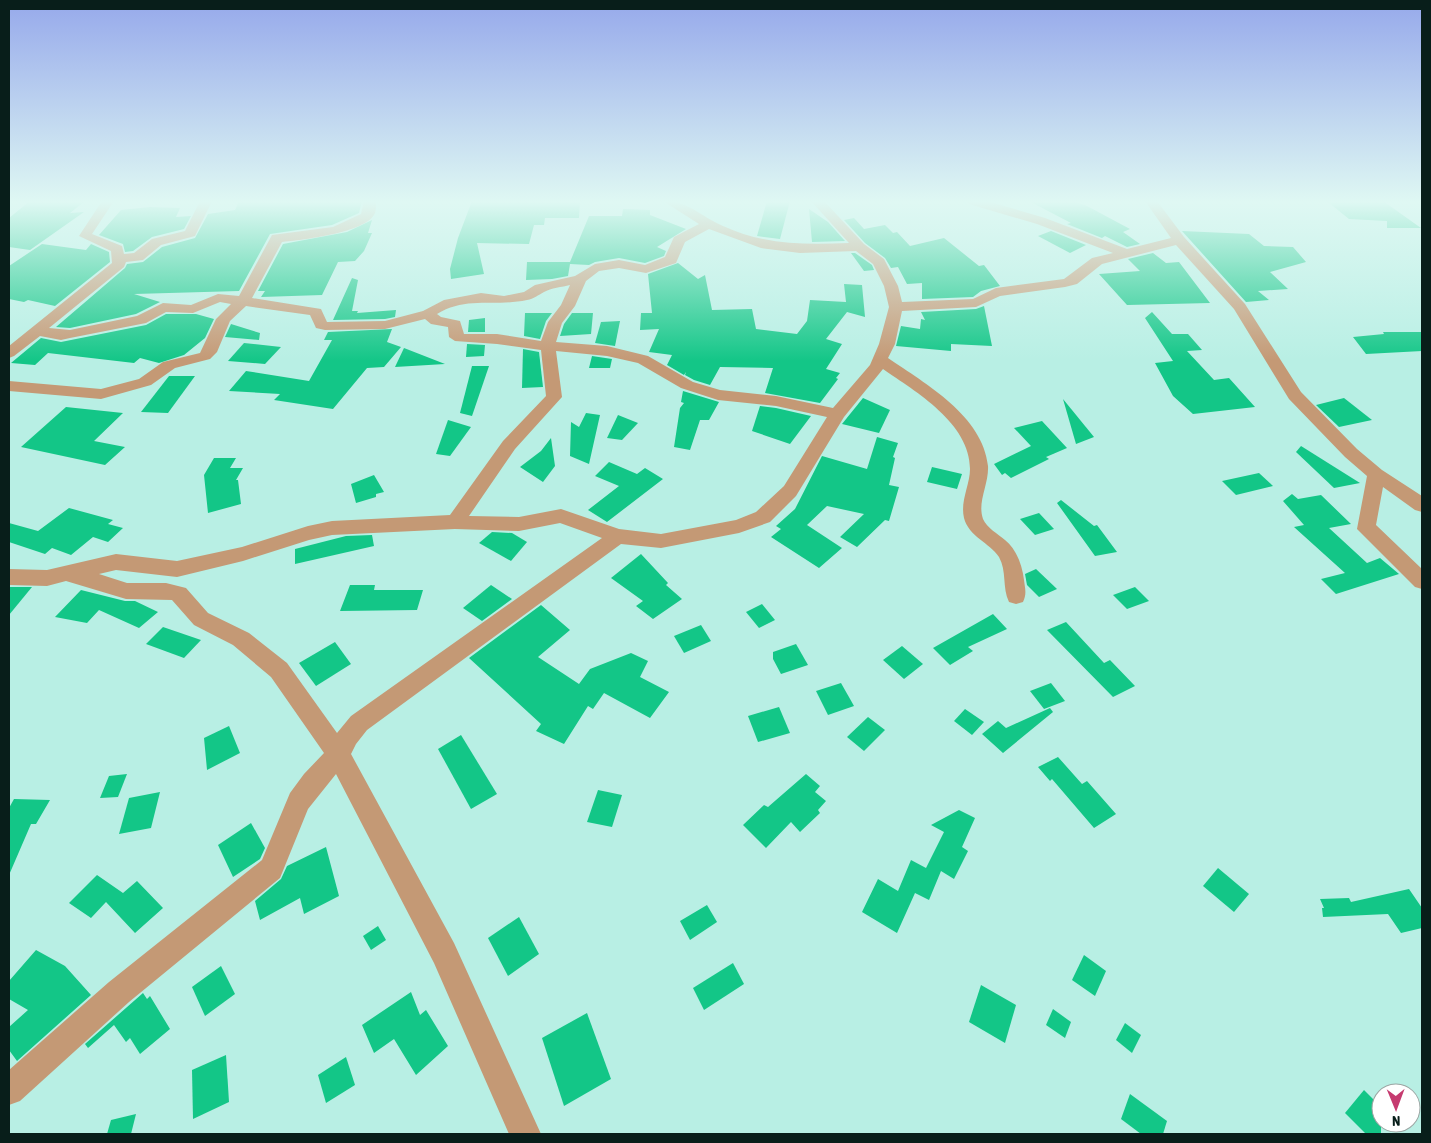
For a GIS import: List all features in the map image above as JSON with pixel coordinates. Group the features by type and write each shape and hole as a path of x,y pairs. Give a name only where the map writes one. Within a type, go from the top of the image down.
{"street":[{"path":"9,353 120,264 119,254"},
{"path":"120,258 138,257 141,254"},
{"path":"9,386 101,394 145,382 169,365 205,356 209,352 223,319 244,301 268,254"},
{"path":"38,331 62,335 70,334 141,320 163,307 193,309 218,298 316,312 321,325 325,326 385,325 428,314 444,304 481,298 508,300 528,296 544,286 580,279 595,268 619,264 646,269 671,260 673,254"},
{"path":"9,578 47,578 68,575 116,562 177,569 243,554 319,530 455,522 519,524 561,516 618,536 648,541 679,539 738,526 763,517 790,491 837,414 880,360 887,344 896,307 885,269 869,254"},
{"path":"896,307 976,303 996,292 1066,282 1072,280 1097,261 1125,254"},
{"path":"1192,254 1240,307 1295,395 1351,453 1376,474 1422,505"},
{"path":"455,522 509,445 554,397 548,345 552,328 568,306 580,279"},
{"path":"428,314 436,321 455,324 457,337 460,338 607,351 643,359 687,385 718,395 776,401 837,414"},
{"path":"880,360 940,404 966,431 977,450 979,467 972,513 975,522 1009,557 1016,596"},
{"path":"1376,474 1366,525 1367,529 1422,581"},
{"path":"9,1090 119,992 271,869 278,857 298,802 307,788 339,754 347,737 359,723 618,536"},
{"path":"68,575 98,581 126,590 166,591 179,594 201,619 241,640 279,670 339,754 444,953 525,1134"}],"building":[{"path":"26,254 109,254 110,262 55,306 28,300 24,302 9,299 9,266"},
{"path":"153,254 259,254 239,291 134,294 160,302 136,314 70,328 56,327 125,268 127,264 143,262"},
{"path":"278,254 361,254 355,261 338,262 322,295 261,297 265,291 258,291"},
{"path":"454,254 480,254 484,274 451,279 450,269"},
{"path":"573,254 665,254 645,263 619,258 595,262 589,265 570,264 568,276 526,280 527,262 570,262"},
{"path":"852,254 857,254 872,265 874,270 864,271"},
{"path":"880,254 964,254 979,266 984,265 1000,286 981,291 973,297 922,299 922,283 907,284 898,267 891,268 885,258"},
{"path":"1155,254 1166,263 1179,262 1210,303 1127,305 1099,274 1140,271 1128,259"},
{"path":"1203,254 1299,254 1306,262 1270,272 1288,289 1258,291 1269,300 1246,302"},
{"path":"678,263 698,279 705,275 712,310 752,309 756,329 797,334 807,321 810,300 846,302 844,284 862,285 865,317 847,312 826,339 842,344 826,369 840,373 836,378 838,379 820,403 765,393 773,368 720,367 710,385 694,380 685,375 686,372 684,375 667,365 672,355 649,352 659,329 640,330 641,313 652,313 648,274"},
{"path":"352,278 358,280 352,311 358,311 357,313 396,310 395,317 385,319 333,320"},
{"path":"984,306 992,346 951,344 951,351 896,346 901,326 920,329 921,319 925,320 921,312 976,309"},
{"path":"1152,312 1172,334 1188,334 1202,350 1187,351 1214,380 1229,378 1255,407 1193,414 1173,396 1155,363 1173,361 1145,318"},
{"path":"525,313 552,313 546,321 540,339 524,336"},
{"path":"572,313 593,313 591,334 560,336 564,324"},
{"path":"166,314 196,314 214,319 205,338 184,355 159,363 140,358 134,363 48,353 35,365 11,363 41,338 61,342 146,325"},
{"path":"485,318 485,332 468,332 469,320"},
{"path":"620,321 615,346 595,343 601,322"},
{"path":"231,324 260,333 259,340 225,337"},
{"path":"392,329 387,342 401,347 384,367 367,368 333,409 274,400 280,394 229,391 246,371 309,381 332,340 324,340 328,332"},
{"path":"1383,332 1422,332 1422,351 1366,354 1353,337 1384,334"},
{"path":"244,343 281,347 265,364 228,361"},
{"path":"467,344 485,345 484,356 466,357"},
{"path":"404,348 445,364 395,367"},
{"path":"523,349 539,352 543,387 522,388"},
{"path":"592,356 612,359 610,368 589,368"},
{"path":"472,366 489,366 472,416 460,413"},
{"path":"169,376 195,376 168,413 141,412"},
{"path":"683,391 719,402 709,420 700,420 690,450 674,447 680,408 684,403 681,402"},
{"path":"863,398 890,410 879,433 842,424"},
{"path":"1344,398 1372,420 1339,427 1316,405"},
{"path":"1063,399 1094,437 1076,444"},
{"path":"760,406 811,416 790,444 752,431"},
{"path":"66,407 123,413 94,441 125,447 105,465 21,447"},
{"path":"586,413 600,415 589,464 570,456 571,422 579,427"},
{"path":"618,415 638,423 622,440 607,438"},
{"path":"448,420 471,427 450,456 436,454"},
{"path":"1042,421 1067,448 1046,457 1049,459 1011,478 1005,473 1002,475 994,464 1031,446 1014,428"},
{"path":"877,437 898,443 893,457 895,458 889,485 899,487 889,521 885,520 857,547 840,537 864,514 827,506 807,525 842,548 819,568 771,537 781,529 776,526 795,509 822,456 867,469"},
{"path":"551,438 555,466 543,482 520,467 541,451"},
{"path":"1301,446 1360,483 1334,488 1296,452"},
{"path":"214,458 236,458 230,468 243,468 236,480 238,480 241,504 208,513 204,475"},
{"path":"609,462 637,474 645,468 663,479 607,522 588,510 619,486 595,476"},
{"path":"932,467 962,474 957,489 927,482"},
{"path":"1259,473 1273,486 1236,495 1222,481"},
{"path":"374,475 384,492 376,494 376,497 356,503 351,484"},
{"path":"1292,494 1298,499 1321,495 1351,524 1329,528 1367,563 1380,558 1399,574 1336,594 1321,579 1345,573 1294,527 1304,525 1283,501"},
{"path":"1061,500 1094,526 1097,525 1117,552 1095,556 1057,503"},
{"path":"69,508 113,520 108,524 123,528 108,542 93,537 71,555 52,548 45,554 9,542 9,523 38,531"},
{"path":"1039,513 1054,529 1035,535 1020,519"},
{"path":"492,532 512,533 527,542 511,561 479,543"},
{"path":"372,535 374,546 295,564 295,549 346,536"},
{"path":"641,554 668,583 666,585 682,599 653,619 636,606 643,601 611,578"},
{"path":"1036,569 1057,589 1039,597 1027,585 1025,574"},
{"path":"350,585 375,585 374,590 423,590 417,610 340,611"},
{"path":"491,585 512,599 482,621 463,608"},
{"path":"9,587 32,587 9,615"},
{"path":"1135,587 1149,601 1127,609 1113,595"},
{"path":"81,590 125,601 135,601 158,612 139,628 99,610 87,623 55,617"},
{"path":"762,604 775,620 759,628 746,612"},
{"path":"541,605 570,630 538,657 579,684 590,669 631,653 648,661 640,677 669,692 650,718 604,693 593,709 588,706 564,744 536,731 541,724 469,658"},
{"path":"993,614 1007,629 968,647 973,651 950,665 933,648"},
{"path":"1066,622 1104,663 1110,660 1135,686 1113,697 1047,630"},
{"path":"701,625 711,641 684,653 674,636"},
{"path":"163,627 201,640 184,658 146,644"},
{"path":"335,642 351,664 316,686 299,663"},
{"path":"796,644 808,665 781,674 773,659 773,652"},
{"path":"902,646 923,664 904,679 883,660"},
{"path":"841,683 854,706 828,715 816,691"},
{"path":"1051,683 1065,701 1044,709 1030,691"},
{"path":"779,707 790,733 758,742 748,716"},
{"path":"1050,708 1053,712 1003,753 982,734 998,721 1006,728"},
{"path":"965,709 984,722 972,735 954,721"},
{"path":"868,717 885,730 864,751 847,737"},
{"path":"229,726 240,753 207,770 204,738"},
{"path":"461,735 497,794 471,809 438,749"},
{"path":"1058,757 1082,784 1087,781 1116,814 1094,828 1052,779 1050,781 1038,767"},
{"path":"127,774 118,797 100,798 109,776"},
{"path":"806,774 820,786 815,792 826,801 818,810 820,813 800,832 791,822 766,848 743,825 764,805 768,807"},
{"path":"598,790 622,795 612,827 587,822"},
{"path":"160,792 151,828 119,834 129,798"},
{"path":"14,799 50,800 36,824 31,824 9,875 9,808"},
{"path":"959,810 975,818 962,847 968,851 954,879 941,871 929,900 915,893 897,933 862,912 878,879 898,891 911,860 926,868 944,832 931,825"},
{"path":"251,823 265,848 260,859 233,877 218,845"},
{"path":"326,847 339,896 304,914 300,898 260,920 255,901 281,879 287,866"},
{"path":"1218,868 1249,894 1234,912 1203,886"},
{"path":"97,875 123,893 137,881 163,908 135,933 106,902 91,918 69,903"},
{"path":"1409,889 1422,908 1422,928 1401,933 1388,914 1323,917 1322,908 1324,908 1320,899 1349,898 1351,902"},
{"path":"707,905 717,922 690,940 680,921"},
{"path":"519,917 539,954 508,976 488,938"},
{"path":"378,926 386,940 371,950 363,936"},
{"path":"36,950 65,966 91,995 17,1061 9,1050 9,1027 28,1010 9,999 9,981"},
{"path":"1084,955 1106,971 1095,996 1072,980"},
{"path":"733,963 744,984 704,1010 693,988"},
{"path":"221,966 235,994 205,1016 192,987"},
{"path":"981,985 1016,1005 1005,1043 969,1022"},
{"path":"411,992 420,1015 426,1010 448,1046 416,1075 394,1039 374,1053 362,1025"},
{"path":"143,993 147,999 150,996 170,1029 140,1054 130,1038 126,1042 114,1025 88,1048 85,1044"},
{"path":"1053,1009 1071,1022 1065,1038 1046,1025"},
{"path":"587,1013 611,1079 564,1106 542,1038"},
{"path":"1125,1023 1141,1035 1132,1053 1116,1040"},
{"path":"226,1055 229,1102 193,1119 192,1070"},
{"path":"346,1057 355,1085 326,1103 318,1075"},
{"path":"1364,1090 1371,1097 1371,1133 1381,1134 1366,1134 1345,1113"},
{"path":"1130,1094 1167,1121 1163,1134 1141,1134 1121,1119"},
{"path":"136,1114 131,1134 107,1134 111,1120"}]}
